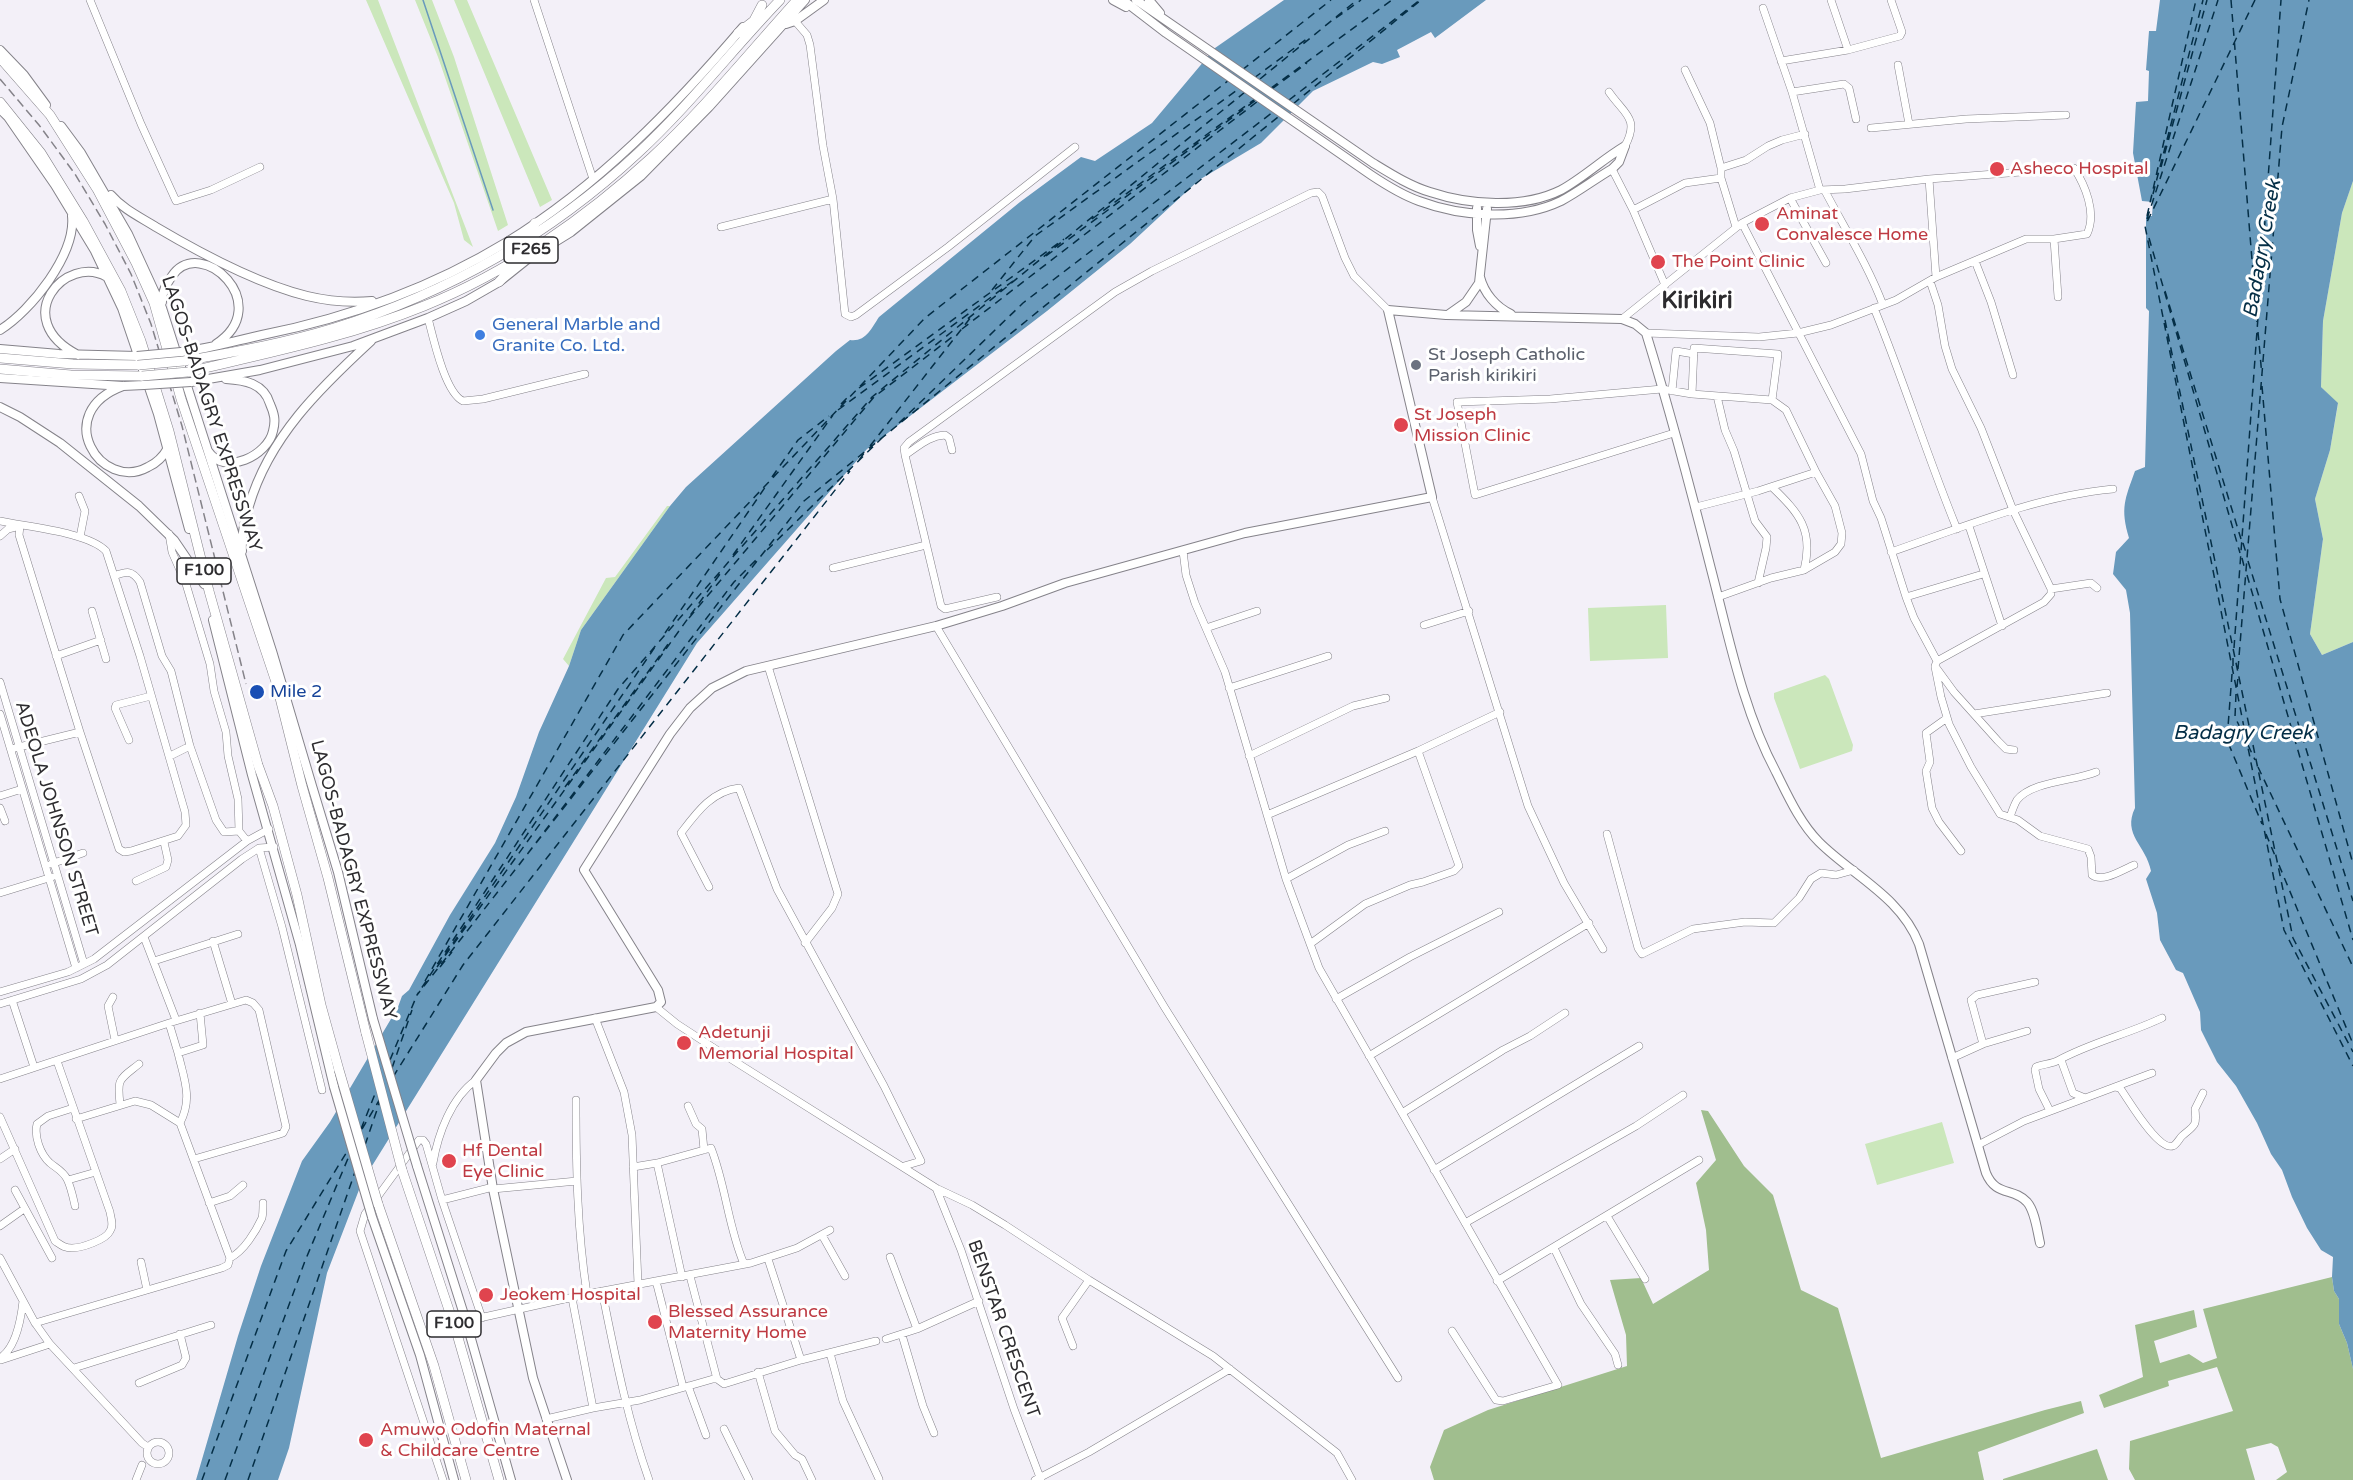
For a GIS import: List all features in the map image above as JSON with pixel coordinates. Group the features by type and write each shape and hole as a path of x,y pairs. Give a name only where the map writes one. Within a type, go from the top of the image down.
{"highway":[{"name":"F265","path":"0,369 143,380 188,372 351,333 457,292 492,272 538,233 596,191 640,151 766,5 780,0"},
{"name":"F265","path":"0,358 73,364 138,361 277,343 335,328 459,279 521,248 606,198 684,125 797,0"},
{"path":"743,34 766,5"},
{"name":"LAGOS-BADAGRY EXPRESSWAY","path":"0,58 50,115 97,189 154,303 181,399 276,682 402,1170 457,1334 500,1480"},
{"name":"F100","path":"0,102 41,153 79,213 106,261 141,341 169,431 209,591 258,765 273,806 339,1070 378,1204 434,1366 466,1480"},
{"path":"499,282 535,223"},
{"path":"492,272 509,269"}],"main road":[{"path":"182,356 326,320 455,270 571,232 641,176 709,108 805,0"},
{"path":"783,26 795,21 824,0"},
{"path":"1113,0 1168,26 1373,163 1412,185 1430,192 1482,202 1526,200 1560,190 1625,146"},
{"path":"1123,0 1145,17"},
{"path":"1136,0 1371,175 1411,198 1442,208 1487,214 1525,211 1561,201 1612,169 1619,162 1625,146"},
{"path":"1149,0 1168,26"},
{"path":"168,448 163,457 154,464 133,472 122,472 109,467 99,460 91,448 87,436 88,416 101,397 123,386 143,380 191,382 317,357 428,318 466,301 499,282 535,223 593,180 652,126 743,34"},
{"name":"LAGOS-BADAGRY EXPRESSWAY","path":"0,50 24,75 96,176 128,234 162,308 272,651 338,872 373,1018 466,1321 511,1480"},
{"path":"0,109 55,185 95,251 122,308 158,414 252,775 274,847 334,1087 372,1217 420,1355 454,1480"},
{"path":"96,176 123,207 175,238 269,283 307,296 345,302 373,301 390,297"},
{"path":"1481,249 1477,230 1477,213 1482,202"},
{"path":"1446,315 1461,307 1478,287 1487,214 1482,202"},
{"path":"0,330 24,312 61,260 72,234 71,213"},
{"path":"162,308 164,288 175,272 190,265 203,264 225,276 235,288 239,312 236,325 213,347"},
{"path":"78,355 63,347 50,332 46,321 47,300 58,285 76,274 89,272 107,277"},
{"path":"1480,276 1482,284 1494,303 1514,315"},
{"path":"567,1480 533,1378 493,1188 476,1080 496,1053 516,1037 536,1029 656,1007 662,1000 584,870 670,734 690,708 712,688 746,672 936,626 1002,606 1065,583 1245,533 1432,497 1388,310 1446,315 1622,319 1635,324 1646,333 1696,507 1746,700 1770,761 1807,828 1820,843 1898,909 1915,933 1986,1173 1992,1185 2029,1204 2040,1242"},
{"path":"244,566 242,531 253,493 266,463 288,427 321,387 375,338"},
{"path":"0,349 138,361"},
{"path":"0,378 123,386"},
{"path":"205,445 210,454 220,461 235,463 256,454 265,446 273,433 275,417 268,398 261,389 254,383 216,378"},
{"path":"0,407 20,417 81,458 168,533 181,547 204,584"}],"street":[{"path":"90,0 141,124 176,201 211,190 260,167"},
{"path":"534,0 593,180"},
{"path":"1831,0 1848,50"},
{"path":"1782,61 1848,50 1900,36 1902,32 1891,0"},
{"path":"1763,8 1823,190 1870,272 1883,305"},
{"path":"795,21 807,35 810,45 823,146 833,199 845,314 852,317 948,247 1075,147"},
{"path":"1898,65 1909,124"},
{"path":"1686,70 1710,123 1721,168 1721,178 1739,225 1861,454 1873,501 1914,618 1936,663 1954,692 2006,749 2014,750"},
{"path":"1792,92 1844,84 1849,88 1856,119"},
{"path":"1609,92 1631,122 1632,134 1625,146"},
{"path":"1871,128 2066,115"},
{"path":"1721,168 1746,160 1782,140 1805,134"},
{"path":"1622,319 1739,225 1790,198 1823,190 2074,168 2087,191 2089,230 2087,234 2054,239 2026,239 1933,279 1896,300 1831,326 1759,338 1646,333"},
{"path":"1612,169 1633,210 1665,285"},
{"path":"1633,210 1685,183 1721,178"},
{"path":"1929,179 1933,279 1945,346 1952,369 1981,428 2013,510 2051,589 2051,594 2044,602 1936,663"},
{"path":"997,597 945,609 941,606 905,455 904,448 909,442 1115,292 1311,193 1318,192 1322,196 1354,276 1388,310"},
{"path":"1790,198 1826,263"},
{"path":"721,227 833,199"},
{"path":"2054,239 2058,297"},
{"path":"1976,261 2013,375"},
{"path":"1874,308 1958,529"},
{"path":"428,318 435,346 454,395 463,401 483,399 585,374"},
{"path":"1692,394 1694,348 1778,354 1772,400"},
{"path":"1672,391 1676,351 1694,354"},
{"path":"1674,434 1475,495 1456,402 1550,399 1662,389 1692,394 1772,400 1786,410 1834,506 1842,540 1839,549 1804,570 1771,578 1718,597"},
{"path":"1717,396 1725,430 1734,450 1755,521 1767,537 1758,583"},
{"path":"905,455 938,435 945,435 949,438 952,450"},
{"path":"1696,507 1772,487 1816,472"},
{"path":"1772,487 1805,526 1808,554 1804,570"},
{"path":"1892,552 2013,510 2090,491 2113,489"},
{"path":"79,496 85,511 80,537"},
{"path":"1432,497 1528,806 1564,883 1603,949"},
{"path":"0,521 80,537 94,541 106,551 170,756 185,812 186,825 178,836 131,851 124,852 119,849 56,656 19,535 20,526"},
{"path":"0,536 8,529 20,526"},
{"path":"1969,526 2002,626"},
{"path":"168,533 172,552 186,584 210,664 238,799 239,831 247,842"},
{"path":"833,568 926,545"},
{"path":"1183,550 1186,574 1229,688 1286,879 1319,968 1558,1385 1503,1401 1496,1400 1452,1330"},
{"path":"114,576 130,571 140,582 162,656 171,671 190,746 219,828 224,832 239,831"},
{"path":"1906,597 1983,574"},
{"path":"2051,589 2091,583 2097,588"},
{"path":"92,611 106,659"},
{"path":"1206,628 1257,611"},
{"path":"1424,625 1469,611"},
{"path":"936,626 1171,1017 1398,1378"},
{"path":"56,656 101,640"},
{"path":"1229,688 1328,657"},
{"path":"1936,663 1947,718 1971,767 2000,814 2018,820 2040,836 2088,849 2092,875 2095,878 2104,878 2134,866"},
{"path":"768,666 838,894 832,908 805,943"},
{"name":"ADEOLA JOHNSON STREET","path":"0,682 22,789 76,968"},
{"path":"1974,714 2107,693"},
{"path":"129,740 115,708 116,705 151,696"},
{"path":"1249,756 1353,706 1386,698"},
{"path":"1267,815 1418,751 1500,712"},
{"name":"ADEOLA JOHNSON STREET","path":"0,714 53,863 84,964"},
{"path":"1947,718 1928,729 1926,733 1930,762 1926,771 1935,816 1961,851"},
{"path":"14,748 80,732"},
{"path":"170,756 190,746"},
{"path":"1310,944 1365,904 1410,885 1454,871 1459,866 1418,751"},
{"path":"2010,817 2016,802 2026,793 2048,784 2096,772"},
{"path":"709,887 681,833 710,799 719,793 739,788 777,889 884,1086 921,1161 904,1166"},
{"path":"0,796 22,789"},
{"path":"0,808 4,821"},
{"path":"0,992 84,964 120,941 247,842 268,830"},
{"path":"1286,879 1348,845 1385,831"},
{"path":"1608,834 1635,937 1642,954 1693,929 1745,922 1774,922 1799,898 1811,879 1821,873 1836,875 1854,870"},
{"path":"136,881 166,867 168,860 164,842"},
{"path":"0,1004 81,979 126,951 259,848 274,847"},
{"path":"259,848 282,927 322,1090"},
{"path":"45,866 83,853"},
{"path":"0,893 56,876"},
{"path":"1336,999 1410,957 1499,912"},
{"path":"1369,1056 1589,923"},
{"path":"154,961 238,934"},
{"path":"144,937 154,961 172,1022 188,1095 180,1123"},
{"path":"120,941 126,951"},
{"path":"213,941 232,1004"},
{"path":"1983,1044 1971,1000 1977,995 2035,982"},
{"path":"24,985 27,996"},
{"path":"113,997 108,1006 115,1040"},
{"path":"12,1000 34,1067"},
{"path":"0,1080 115,1040 246,1000 253,1003 258,1010 286,1127 283,1133 194,1159"},
{"path":"656,1007 677,1024 723,1054 936,1188 972,1205 1230,1369 1337,1453 1352,1480"},
{"path":"178,1053 203,1045 200,1013"},
{"path":"1402,1113 1565,1013"},
{"path":"595,1018 624,1092 632,1135 638,1284"},
{"path":"2050,1112 2039,1089 2035,1070 2040,1066 2061,1060 2064,1056 2162,1018"},
{"path":"1952,1058 1983,1044 2027,1032"},
{"path":"1434,1170 1639,1046"},
{"path":"2061,1060 2073,1093 2086,1098"},
{"path":"0,1117 55,1240 63,1247 75,1248 110,1233 113,1225 57,1061"},
{"path":"120,1104 118,1086 120,1080 139,1064"},
{"path":"1978,1145 2024,1121 2152,1072"},
{"path":"433,1166 441,1132 448,1116 465,1088 476,1080"},
{"path":"2115,1087 2123,1092 2145,1125 2161,1142 2169,1146 2174,1145 2194,1126 2197,1119 2194,1109 2203,1093"},
{"path":"1465,1223 1636,1126 1683,1095"},
{"path":"576,1100 576,1181 580,1249 587,1294"},
{"path":"35,1323 222,1268 228,1265 230,1258 180,1123 144,1102 135,1101 76,1119"},
{"path":"688,1106 696,1124 702,1129 704,1149"},
{"path":"72,1108 48,1116 37,1124 35,1131 37,1142 48,1161 68,1180 75,1206"},
{"path":"442,1480 360,1231 365,1214 419,1140 423,1140 426,1144 442,1200 482,1318"},
{"path":"633,1167 711,1148 722,1183 734,1237 744,1264"},
{"path":"0,1159 15,1149"},
{"path":"1497,1281 1700,1160"},
{"path":"657,1163 686,1276 717,1379 724,1384 801,1359 876,1341"},
{"path":"68,1180 96,1172"},
{"path":"442,1200 493,1188 576,1181"},
{"path":"209,1203 230,1196 243,1185"},
{"name":"BENSTAR CRESCENT","path":"936,1188 979,1301 1038,1479"},
{"path":"15,1190 52,1257"},
{"path":"230,1258 238,1254 255,1230 262,1218 263,1203"},
{"path":"0,1226 24,1209"},
{"path":"1607,1216 1645,1279"},
{"path":"466,1321 587,1294 768,1259 797,1248 830,1230"},
{"path":"822,1235 845,1276"},
{"path":"1554,1248 1581,1304 1615,1354 1618,1365"},
{"path":"890,1257 917,1329"},
{"path":"0,1258 35,1323 50,1344 148,1447"},
{"path":"768,1259 801,1359"},
{"path":"141,1262 147,1290"},
{"path":"1073,1346 1062,1318 1089,1280"},
{"path":"656,1281 686,1387 705,1435"},
{"path":"602,1291 634,1438 649,1480"},
{"path":"572,1298 593,1408"},
{"path":"0,1359 10,1347 22,1313 23,1300"},
{"path":"886,1338 902,1335 979,1301"},
{"path":"74,1368 211,1325"},
{"path":"139,1383 182,1365 186,1358 180,1334"},
{"path":"902,1335 934,1433"},
{"path":"0,1359 50,1344"},
{"path":"830,1353 843,1401 879,1479"},
{"path":"1038,1479 1089,1452 1230,1369"},
{"path":"758,1372 775,1431 802,1460 812,1480"},
{"path":"546,1419 626,1403 717,1379"},
{"path":"724,1429 749,1480"},
{"path":"136,1480 142,1465"}],"green space":[{"path":"366,0 378,0 473,247 464,240 454,203"},
{"path":"415,0 432,0 454,57 508,225 498,231 438,57"},
{"path":"454,0 467,0 552,200 540,207"},
{"path":"2353,181 2353,642 2322,655 2310,634 2323,539 2315,499 2330,450 2338,404 2321,387 2323,321 2342,213"},
{"path":"667,506 670,506 581,630 569,666 563,659 606,578 615,577"},
{"path":"1666,605 1668,658 1590,661 1588,608"},
{"path":"1825,675 1829,679 1853,745 1852,751 1800,769 1774,693"},
{"path":"1701,1110 1708,1111 1744,1166 1773,1195 1801,1290 1838,1308 1881,1458 2081,1401 2084,1413 1978,1452 1984,1480 1434,1480 1430,1467 1444,1430 1488,1410 1627,1366 1626,1335 1610,1280 1641,1278 1653,1304 1709,1270 1706,1230 1696,1183 1716,1160"},
{"path":"1942,1122 1954,1163 1877,1185 1865,1144"},
{"path":"2332,1277 2334,1291 2339,1299 2339,1324 2347,1343 2353,1369 2353,1480 2276,1480 2287,1472 2278,1447 2271,1443 2246,1449 2255,1480 2135,1480 2129,1469 2130,1441 2233,1411 2217,1367 2168,1381 2169,1386 2104,1408 2099,1395 2143,1377 2135,1325 2194,1310 2197,1327 2154,1341 2160,1363 2189,1354 2203,1363 2217,1358 2203,1309"},
{"path":"2097,1449 2108,1480 2003,1480 2003,1479"}],"water":[{"path":"1284,0 1486,0 1435,38 1431,32 1397,50 1400,57 1382,64 1373,62 1313,91 1261,143 1199,180 1130,244 1047,311 867,449 697,643 362,1182 327,1273 289,1448 278,1480 196,1480 261,1266 302,1161 330,1122 398,1007 402,996 409,990 450,915 495,843 516,797 539,732 569,666 581,630 670,506 686,487 836,351 850,340 864,337 879,317 1020,202 1081,157 1095,161 1152,123 1215,48"},
{"name":"Badagry Creek","path":"2160,0 2353,0 2353,181 2342,213 2323,321 2321,387 2338,403 2330,450 2315,499 2323,539 2310,634 2322,655 2353,642 2353,1369 2347,1343 2339,1324 2339,1299 2334,1291 2332,1277 2333,1257 2321,1250 2307,1228 2282,1170 2271,1154 2257,1123 2236,1086 2217,1062 2201,1030 2200,1012 2183,973 2176,970 2160,940 2157,913 2146,879 2151,871 2131,826 2135,808 2130,613 2126,590 2113,574 2116,552 2129,538 2124,511 2129,489 2135,471 2145,467 2149,311 2146,308 2146,216 2152,216 2153,202 2142,201 2133,153 2136,102 2148,101 2149,71 2146,70 2149,31 2156,31"}],"waterway":[{"path":"423,0 493,210"}],"ferry route":[{"path":"1242,70 1331,0"},
{"path":"1260,79 1357,0"},
{"path":"1336,18 1361,0"},
{"path":"1271,88 1392,0"},
{"path":"1289,100 1420,0"},
{"path":"1293,104 1421,0"},
{"path":"2147,216 2196,0"},
{"path":"2153,194 2203,0"},
{"path":"2161,167 2207,0"},
{"path":"2147,219 2218,0"},
{"path":"2231,0 2257,322"},
{"path":"2255,0 2145,226 2284,930 2353,1066"},
{"path":"2234,648 2281,0"},
{"path":"2238,669 2282,127 2309,0"},
{"path":"1254,78 1308,38"},
{"path":"1272,89 1307,63"},
{"path":"425,981 623,635 925,318 1229,80"},
{"path":"992,290 1035,236 1240,88"},
{"path":"1245,92 872,397 618,689 417,995 804,501 1278,117"},
{"path":"1092,219 1255,99"},
{"path":"1046,256 1256,100"},
{"path":"962,329 1258,101"},
{"path":"899,423 1023,303 1273,112"},
{"path":"2149,238 2240,553"},
{"path":"859,388 1064,239"},
{"path":"838,410 1013,281"},
{"path":"2165,291 2241,539"},
{"path":"870,446 971,317"},
{"path":"2165,320 2293,938 2353,1052"},
{"path":"2258,332 2262,376"},
{"path":"689,618 874,397 956,334"},
{"path":"2262,386 2280,599 2353,864"},
{"path":"841,404 850,395"},
{"path":"733,555 833,415"},
{"path":"772,477 798,440 829,416"},
{"path":"767,550 882,438"},
{"path":"859,460 865,452"},
{"path":"393,1077 463,965 850,471"},
{"path":"665,633 766,486"},
{"path":"2243,543 2247,556"},
{"path":"2242,558 2245,570"},
{"path":"519,865 734,582 757,559"},
{"path":"2248,561 2353,901"},
{"path":"437,967 720,574"},
{"path":"2247,575 2353,940"},
{"path":"565,787 671,640"},
{"path":"445,955 655,647"},
{"path":"2233,656 2233,666"},
{"path":"2232,674 2227,740 2262,824"},
{"path":"2237,687 2238,677"},
{"path":"2236,694 2235,717 2245,738"},
{"path":"2248,745 2255,760"},
{"path":"2258,767 2353,967"},
{"path":"2266,834 2276,858"},
{"path":"2279,865 2353,1044"},
{"path":"440,967 452,952"},
{"path":"390,1060 417,995"},
{"path":"392,1068 412,1010"},
{"path":"361,1129 377,1089"},
{"path":"362,1129 380,1099"},
{"path":"365,1145 380,1101"},
{"path":"202,1480 286,1251 348,1150"},
{"path":"225,1480 305,1261 349,1156"},
{"path":"248,1480 355,1172"}],"railway":[{"path":"0,79 39,125 75,174 131,274 151,324 182,426 246,684"}],"place":[{"name":"Asheco Hospital","path":"1997,169"},
{"name":"Aminat Convalesce Home","path":"1762,224"},
{"name":"The Point Clinic","path":"1658,262"},
{"name":"General Marble and Granite Co. Ltd.","path":"480,335"},
{"name":"St Joseph Catholic Parish kirikiri","path":"1416,365"},
{"name":"St Joseph Mission Clinic","path":"1401,425"},
{"name":"Mile 2","path":"257,692"},
{"name":"Adetunji Memorial Hospital","path":"684,1043"},
{"name":"Hf Dental Eye Clinic","path":"449,1161"},
{"name":"Jeokem Hospital","path":"486,1295"},
{"name":"Blessed Assurance Maternity Home","path":"655,1322"},
{"name":"Amuwo Odofin Maternal & Childcare Centre","path":"366,1440"}],"district":[{"name":"Kirikiri","path":"1697,302"}]}
